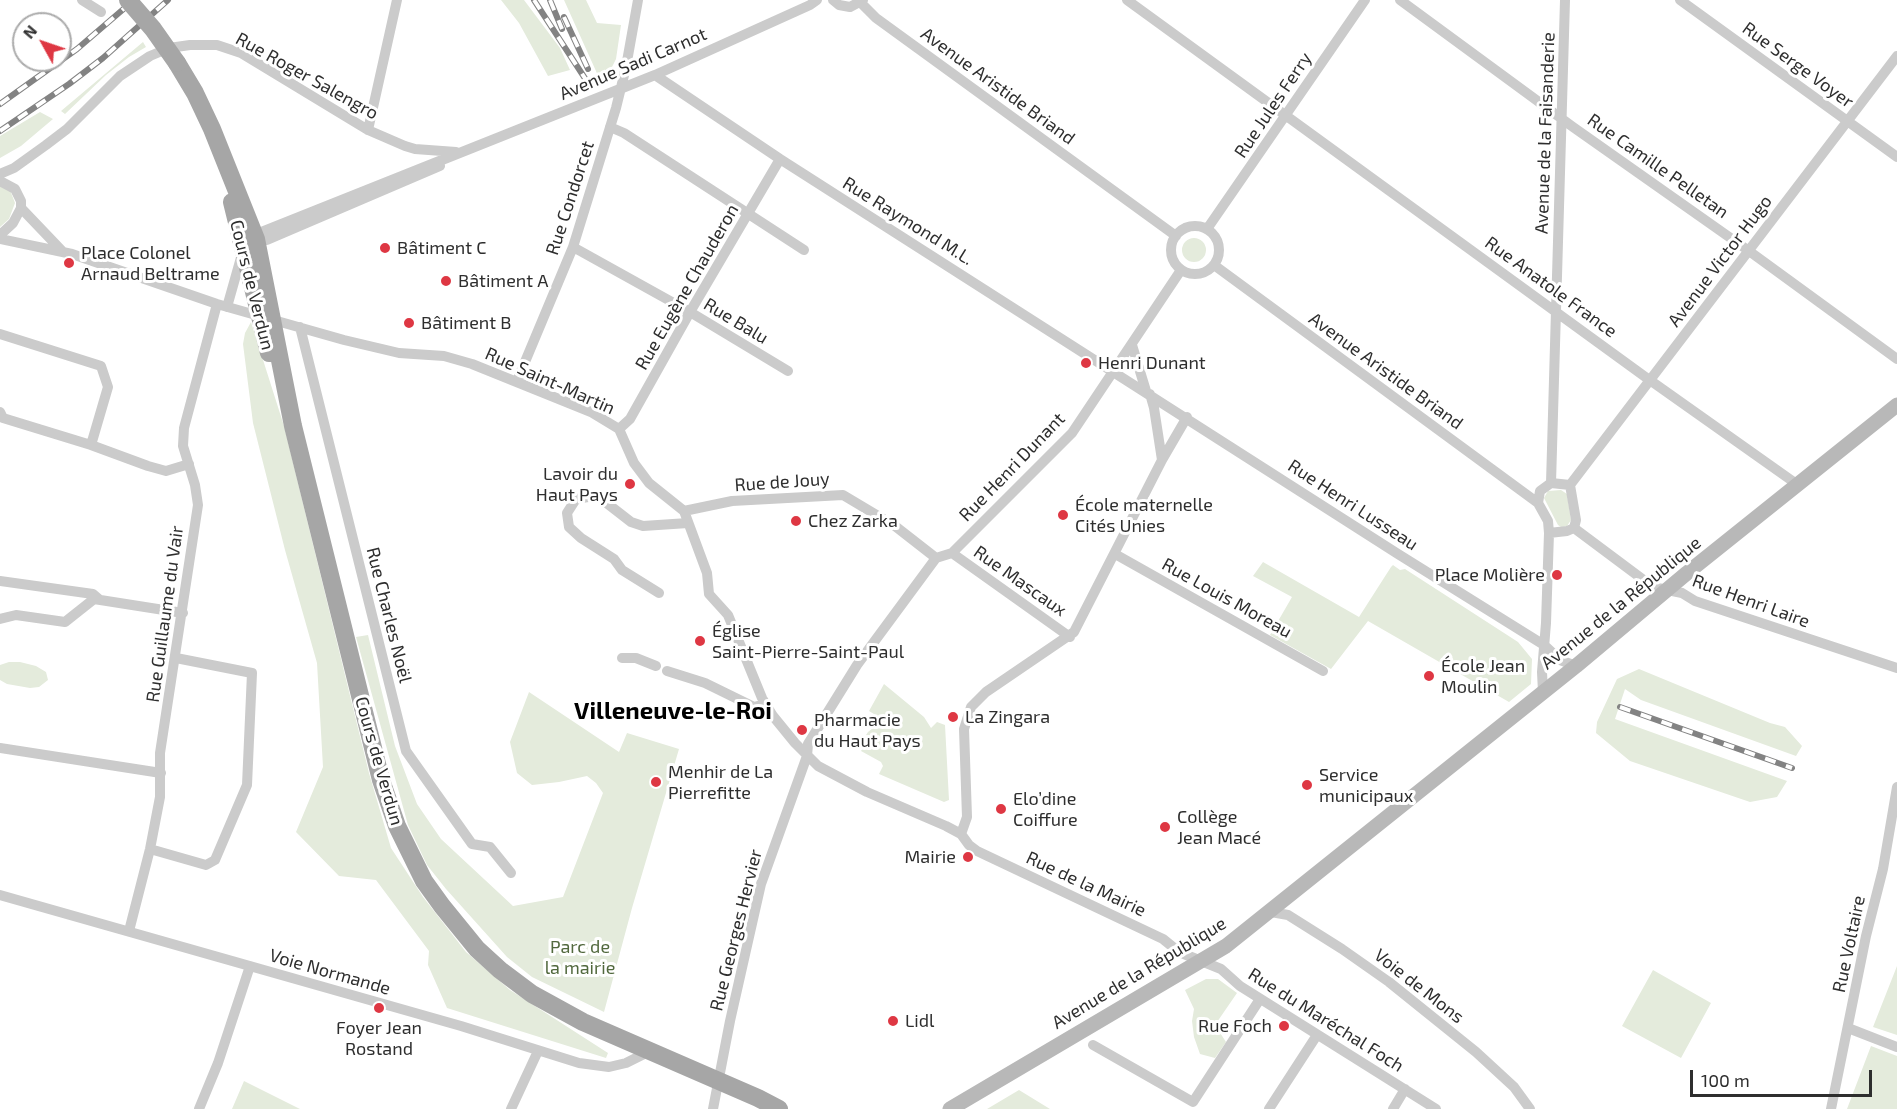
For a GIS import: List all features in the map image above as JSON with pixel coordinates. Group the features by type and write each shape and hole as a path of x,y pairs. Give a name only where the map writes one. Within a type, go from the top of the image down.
{"main road":[{"name":"Cours de Verdun","path":"128,0 153,29 195,93 218,142 256,243 266,317 381,780 396,826 424,881 441,906 477,949 532,994 583,1022 779,1109"},
{"name":"Cours de Verdun","path":"218,142 236,222 256,243"},
{"name":"Avenue de la République","path":"950,1109 1073,1035 1164,985 1226,946 1544,692 1897,405"}],"street":[{"path":"82,0 101,12"},
{"path":"368,130 397,0"},
{"name":"Rue Condorcet","path":"517,381 573,247 626,67 638,0"},
{"name":"Avenue Sadi Carnot","path":"256,243 460,153 655,75 817,0"},
{"path":"833,0 844,7 850,7 862,1"},
{"name":"Rue Anatole France","path":"1127,0 1798,485"},
{"name":"Rue Jules Ferry","path":"1207,229 1365,0"},
{"name":"Rue Camille Pelletan","path":"1400,0 1897,359"},
{"name":"Avenue de la Faisanderie","path":"1551,483 1565,0"},
{"name":"Rue Serge Voyer","path":"1680,0 1897,157"},
{"name":"Avenue Aristide Briand","path":"862,1 886,25 1176,236"},
{"name":"Rue Roger Salengro","path":"0,174 14,168 53,140 120,76 150,56 169,48 190,45 217,45 241,53 368,130 415,149 460,153"},
{"name":"Avenue Victor Hugo","path":"1570,485 1897,56"},
{"name":"Rue Raymond M.L.","path":"655,75 780,159 1148,393"},
{"path":"610,127 624,133 804,250"},
{"path":"413,174 415,149"},
{"name":"Rue Eugène Chauderon","path":"619,429 630,419 780,159"},
{"name":"Rue Saint-Martin","path":"0,181 15,189 21,201 21,208 63,252"},
{"path":"0,237 13,223 21,208"},
{"path":"1201,226 1207,229 1213,233 1219,245 1218,259 1214,265 1202,273 1194,274 1182,270 1172,257 1171,250 1176,236 1187,227 1201,226"},
{"name":"Rue Saint-Martin","path":"0,237 63,252 222,306 344,340 399,353 444,356 517,381 591,412 619,429 634,463 649,483 684,511"},
{"name":"Rue Guillaume du Vair","path":"129,931 150,849 160,797 160,753 198,505 183,446 184,428 222,306 256,243"},
{"name":"Rue Balu","path":"573,247 690,312 788,371"},
{"name":"Avenue Aristide Briand","path":"1214,265 1538,503"},
{"path":"1114,372 1182,270"},
{"name":"Rue Charles Noël","path":"300,327 406,751 472,844 490,847 511,873"},
{"path":"0,334 100,366 108,387 91,445"},
{"path":"1132,345 1142,382 1154,408 1162,460"},
{"name":"Rue Henri Dunant","path":"952,553 1072,433 1114,372"},
{"name":"Rue Henri Lusseau","path":"1148,393 1544,645"},
{"path":"0,412 3,418 166,471 189,464"},
{"path":"961,834 967,817 963,729 971,707 986,692 1070,637 1080,623 1162,460 1187,417"},
{"path":"1544,692 1542,672 1549,533 1548,521 1538,503 1540,491 1551,483 1570,485 1576,520 1574,528 1549,533"},
{"name":"Rue de Jouy","path":"684,511 732,501 843,495 895,526 936,558"},
{"path":"658,593 622,570 614,559 581,538 569,527 567,513 576,499 588,496 604,501 631,522 643,526 688,523"},
{"path":"684,511 707,573 709,594 728,615 765,704 807,756"},
{"name":"Rue Henri Laire","path":"1574,528 1648,584 1682,593 1695,601 1897,668"},
{"path":"936,558 952,553"},
{"name":"Rue Mascaux","path":"952,553 1070,637"},
{"name":"Rue Louis Moreau","path":"1115,554 1323,671"},
{"name":"Rue Georges Hervier","path":"713,1109 761,884 807,756 808,744 857,666 936,558"},
{"path":"0,581 93,594 100,600"},
{"path":"0,619 16,615 65,622 94,599 183,613"},
{"path":"1544,645 1560,660 1576,666"},
{"path":"150,849 206,865 215,860 247,785 252,673 176,658"},
{"path":"622,658 636,658 656,666"},
{"path":"668,671 705,683 754,707 765,704"},
{"path":"0,748 161,773"},
{"name":"Rue de la Mairie","path":"807,756 818,766 837,777 961,834 977,851 1163,939 1179,952 1199,961"},
{"name":"Rue Voltaire","path":"1831,1109 1866,936 1883,869 1897,787"},
{"name":"Voie Normande","path":"0,895 461,1026 579,1063 609,1067 626,1063 650,1051"},
{"name":"Voie de Mons","path":"1271,912 1288,915 1389,982 1476,1052 1514,1087 1530,1109"},
{"name":"Rue du Maréchal Foch","path":"1199,961 1221,969 1233,981 1260,999 1436,1109"},
{"path":"199,1109 218,1063 250,966"},
{"path":"1093,1045 1193,1102 1260,999"},
{"path":"1848,1028 1897,1047"},
{"path":"1269,1109 1317,1035"},
{"path":"511,1109 538,1051"},
{"path":"1393,1109 1405,1089"}],"green space":[{"path":"501,0 524,0 560,48 570,70 548,76 519,23"},
{"path":"564,0 586,0 597,23 621,25 616,59 609,73 600,80"},
{"path":"143,42 146,47 106,75 65,114 61,111"},
{"path":"40,112 53,119 21,146 0,158 0,136"},
{"path":"0,184 10,190 15,203 9,219 0,227"},
{"path":"1194,238 1203,241 1206,250 1203,259 1194,262 1185,259 1182,250 1185,241"},
{"path":"251,322 284,426 369,773 391,848 423,897 466,952 510,990 608,1053 606,1058 447,1008 428,965 429,951 376,880 339,876 296,832 323,767 317,663 285,550 253,423 243,344 245,333"},
{"path":"1561,490 1567,494 1571,520 1567,526 1561,527 1544,498 1548,491"},
{"path":"1263,562 1359,617 1391,567 1393,565 1400,570 1405,569 1518,642 1532,659 1531,684 1509,702 1368,621 1331,669 1270,635 1292,597 1253,576"},
{"name":"Parc de la mairie","path":"368,635 395,746 417,804 441,839 513,906 563,897 603,793 587,776 532,785 517,773 510,742 529,692 619,752 627,733 679,749 604,1012 532,977 507,957 427,865 408,825 356,637"},
{"path":"9,662 36,666 46,672 48,680 39,687 30,688 7,684 0,680 0,665"},
{"path":"1639,669 1770,723 1785,727 1802,746 1796,756 1641,700 1625,689 1615,719 1787,781 1777,797 1750,802 1630,761 1596,733 1597,722 1617,679"},
{"path":"884,684 924,717 931,728 937,722 945,725 949,800 944,802 879,774 883,766 881,762 861,751 870,737 866,735 879,717 869,711"},
{"path":"1897,966 1897,1035 1873,1027"},
{"path":"1653,970 1711,1003 1681,1058 1622,1026"},
{"path":"1206,979 1218,979 1237,993 1215,1025 1226,1042 1215,1058 1200,1054 1194,1037 1192,1021 1194,1009 1185,990"},
{"path":"1871,1046 1897,1056 1897,1109 1847,1109"},
{"path":"244,1081 300,1109 232,1109"},
{"path":"1019,1090 1050,1109 987,1109"}],"railway":[{"path":"0,104 77,49 134,0"},
{"path":"0,131 103,58 168,0"},
{"path":"534,0 588,83"},
{"path":"550,0 562,29"},
{"path":"564,17 588,69"},
{"path":"1620,707 1792,768"}],"place":[{"name":"Bâtiment C","path":"385,248"},
{"name":"Place Colonel Arnaud Beltrame","path":"69,263"},
{"name":"Bâtiment A","path":"446,281"},
{"name":"Bâtiment B","path":"409,323"},
{"name":"Henri Dunant","path":"1086,363"},
{"name":"Lavoir du Haut Pays","path":"630,484"},
{"name":"École maternelle Cités Unies","path":"1063,515"},
{"name":"Chez Zarka","path":"796,521"},
{"name":"Place Molière","path":"1557,575"},
{"name":"Église Saint-Pierre-Saint-Paul","path":"700,641"},
{"name":"École Jean Moulin","path":"1429,676"},
{"name":"La Zingara","path":"953,717"},
{"name":"Pharmacie du Haut Pays","path":"802,730"},
{"name":"Menhir de La Pierrefitte","path":"656,782"},
{"name":"Service municipaux","path":"1307,785"},
{"name":"Elo’dine Coiffure","path":"1001,809"},
{"name":"Collège Jean Macé","path":"1165,827"},
{"name":"Mairie","path":"968,857"},
{"name":"Foyer Jean Rostand","path":"379,1008"},
{"name":"Lidl","path":"893,1021"},
{"name":"Rue Foch","path":"1284,1026"}],"district":[{"name":"Villeneuve-le-Roi","path":"673,711"}]}
